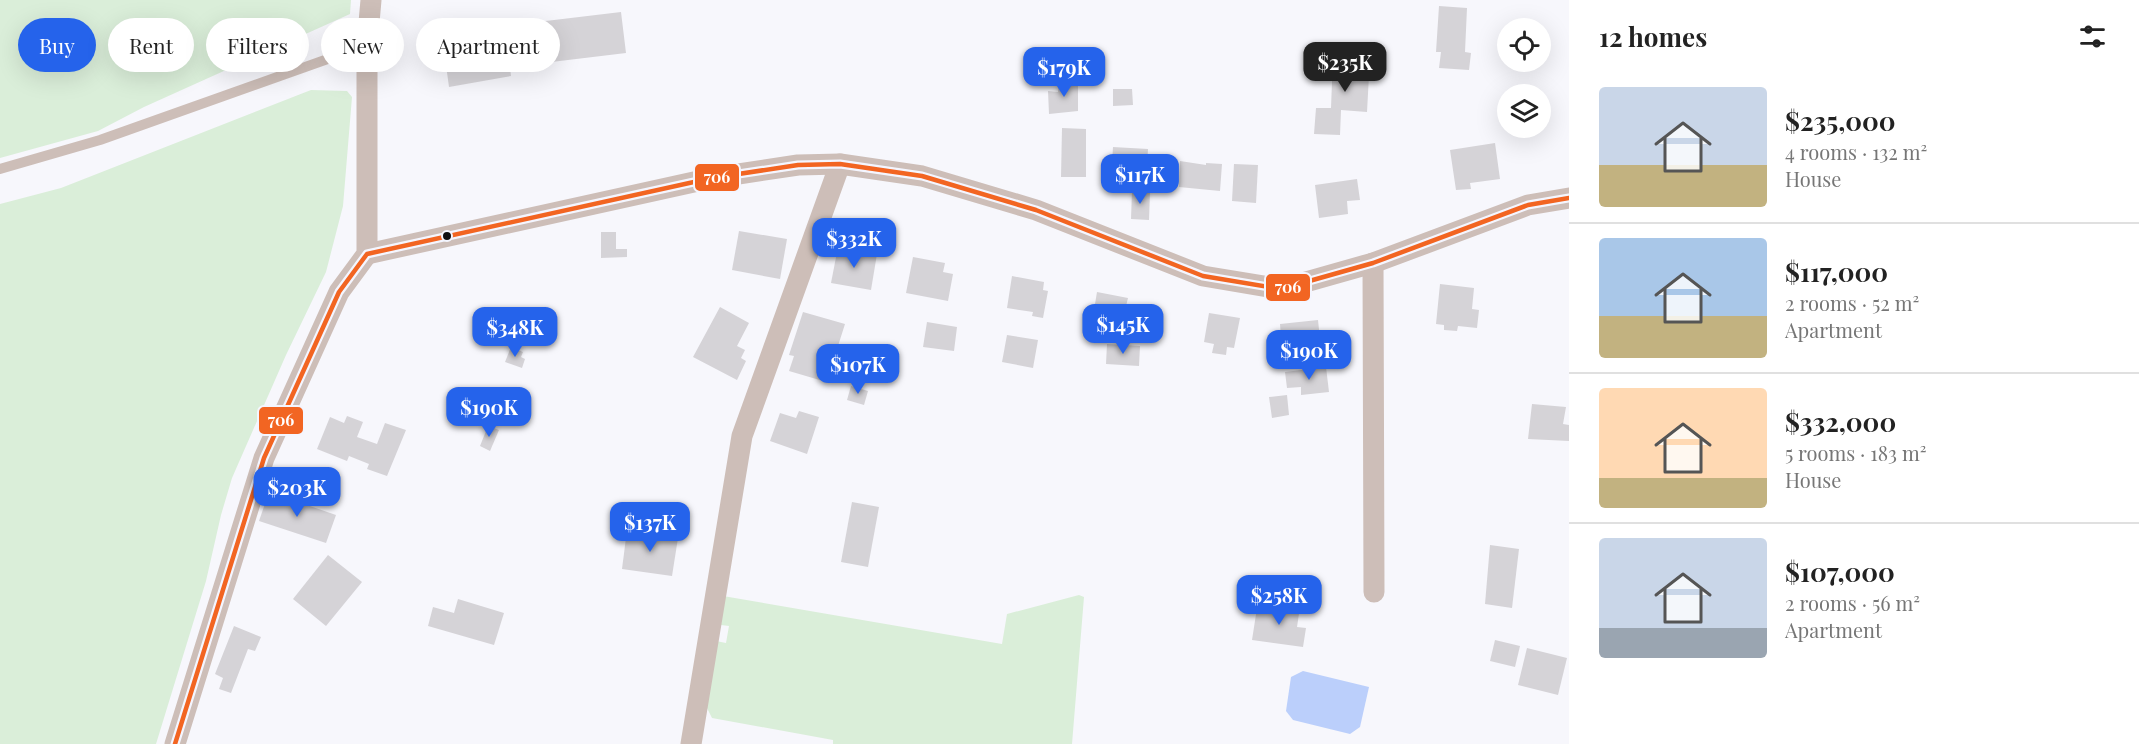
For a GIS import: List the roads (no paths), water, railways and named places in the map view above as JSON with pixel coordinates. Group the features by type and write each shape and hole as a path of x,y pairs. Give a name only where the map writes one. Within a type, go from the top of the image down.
{"street":[{"path":"369,18 371,0"},
{"path":"175,744 264,458 339,292 367,254 367,72"},
{"path":"367,254 712,178 798,165 840,164 922,176 1036,210 1203,276 1281,289 1373,263 1528,205 1569,198"},
{"path":"691,744 742,436 840,164"},
{"path":"1373,263 1374,592"}],"lane":[{"path":"0,169 100,140 321,61"}],"water":[{"path":"1303,671 1369,687 1360,727 1350,734 1293,720 1286,711 1291,677"}]}
